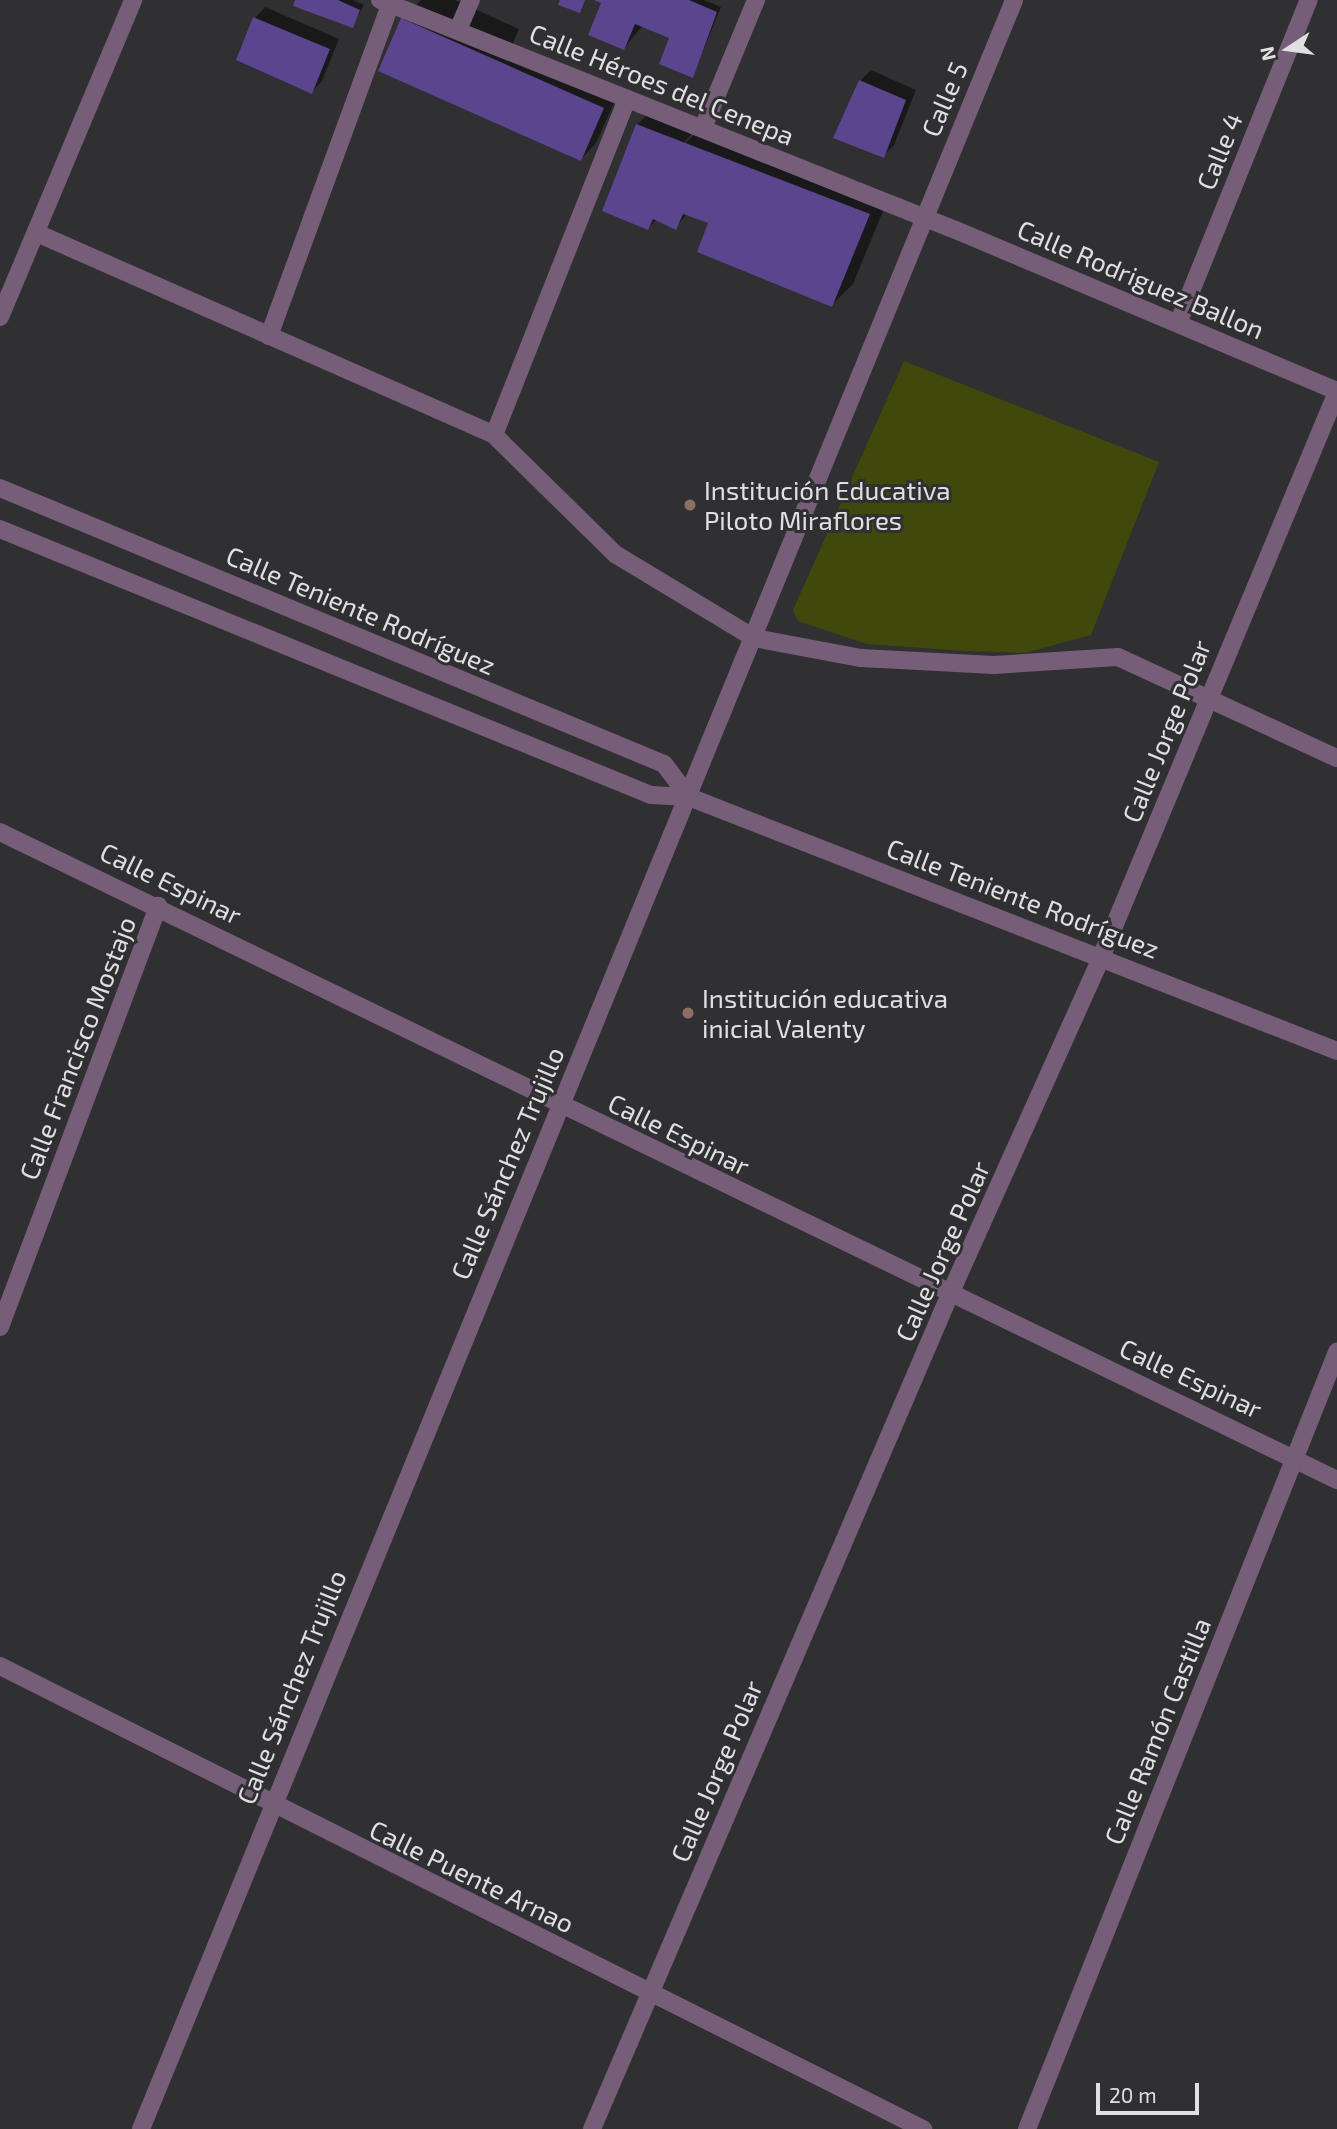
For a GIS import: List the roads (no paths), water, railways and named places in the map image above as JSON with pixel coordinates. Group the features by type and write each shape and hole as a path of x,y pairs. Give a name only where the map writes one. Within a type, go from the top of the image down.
{"street":[{"path":"0,317 39,234 134,0"},
{"path":"458,30 471,0"},
{"path":"703,128 757,0"},
{"name":"Calle 5","path":"923,217 1014,0"},
{"name":"Calle 4","path":"1179,321 1308,0"},
{"path":"269,336 385,2"},
{"name":"Calle Héroes del Cenepa","path":"385,2 923,217"},
{"path":"494,435 627,99"},
{"name":"Calle Rodriguez Ballon","path":"923,217 1179,321 1337,391"},
{"name":"Calle Sánchez Trujillo","path":"141,2129 559,1105 690,797 923,217"},
{"path":"39,234 494,435 615,554 754,638 862,658 994,665 1107,655 1337,758"},
{"name":"Calle Jorge Polar","path":"592,2129 950,1294 1102,955 1337,391"},
{"name":"Calle Teniente Rodríguez","path":"0,488 664,764 690,797"},
{"name":"Calle Teniente Rodríguez","path":"0,529 651,795 690,797 1102,955 1337,1051"},
{"name":"Calle Espinar","path":"0,832 158,906 559,1105 950,1294 1295,1457 1337,1480"},
{"name":"Calle Francisco Mostajo","path":"0,1327 158,906"},
{"name":"Calle Ramón Castilla","path":"1027,2129 1337,1352"},
{"name":"Calle Puente Arnao","path":"0,1666 271,1805 923,2129"}],"place":[{"name":"Institución Educativa Piloto Miraflores","path":"690,505"},
{"name":"Institución educativa inicial Valenty","path":"688,1013"}]}
